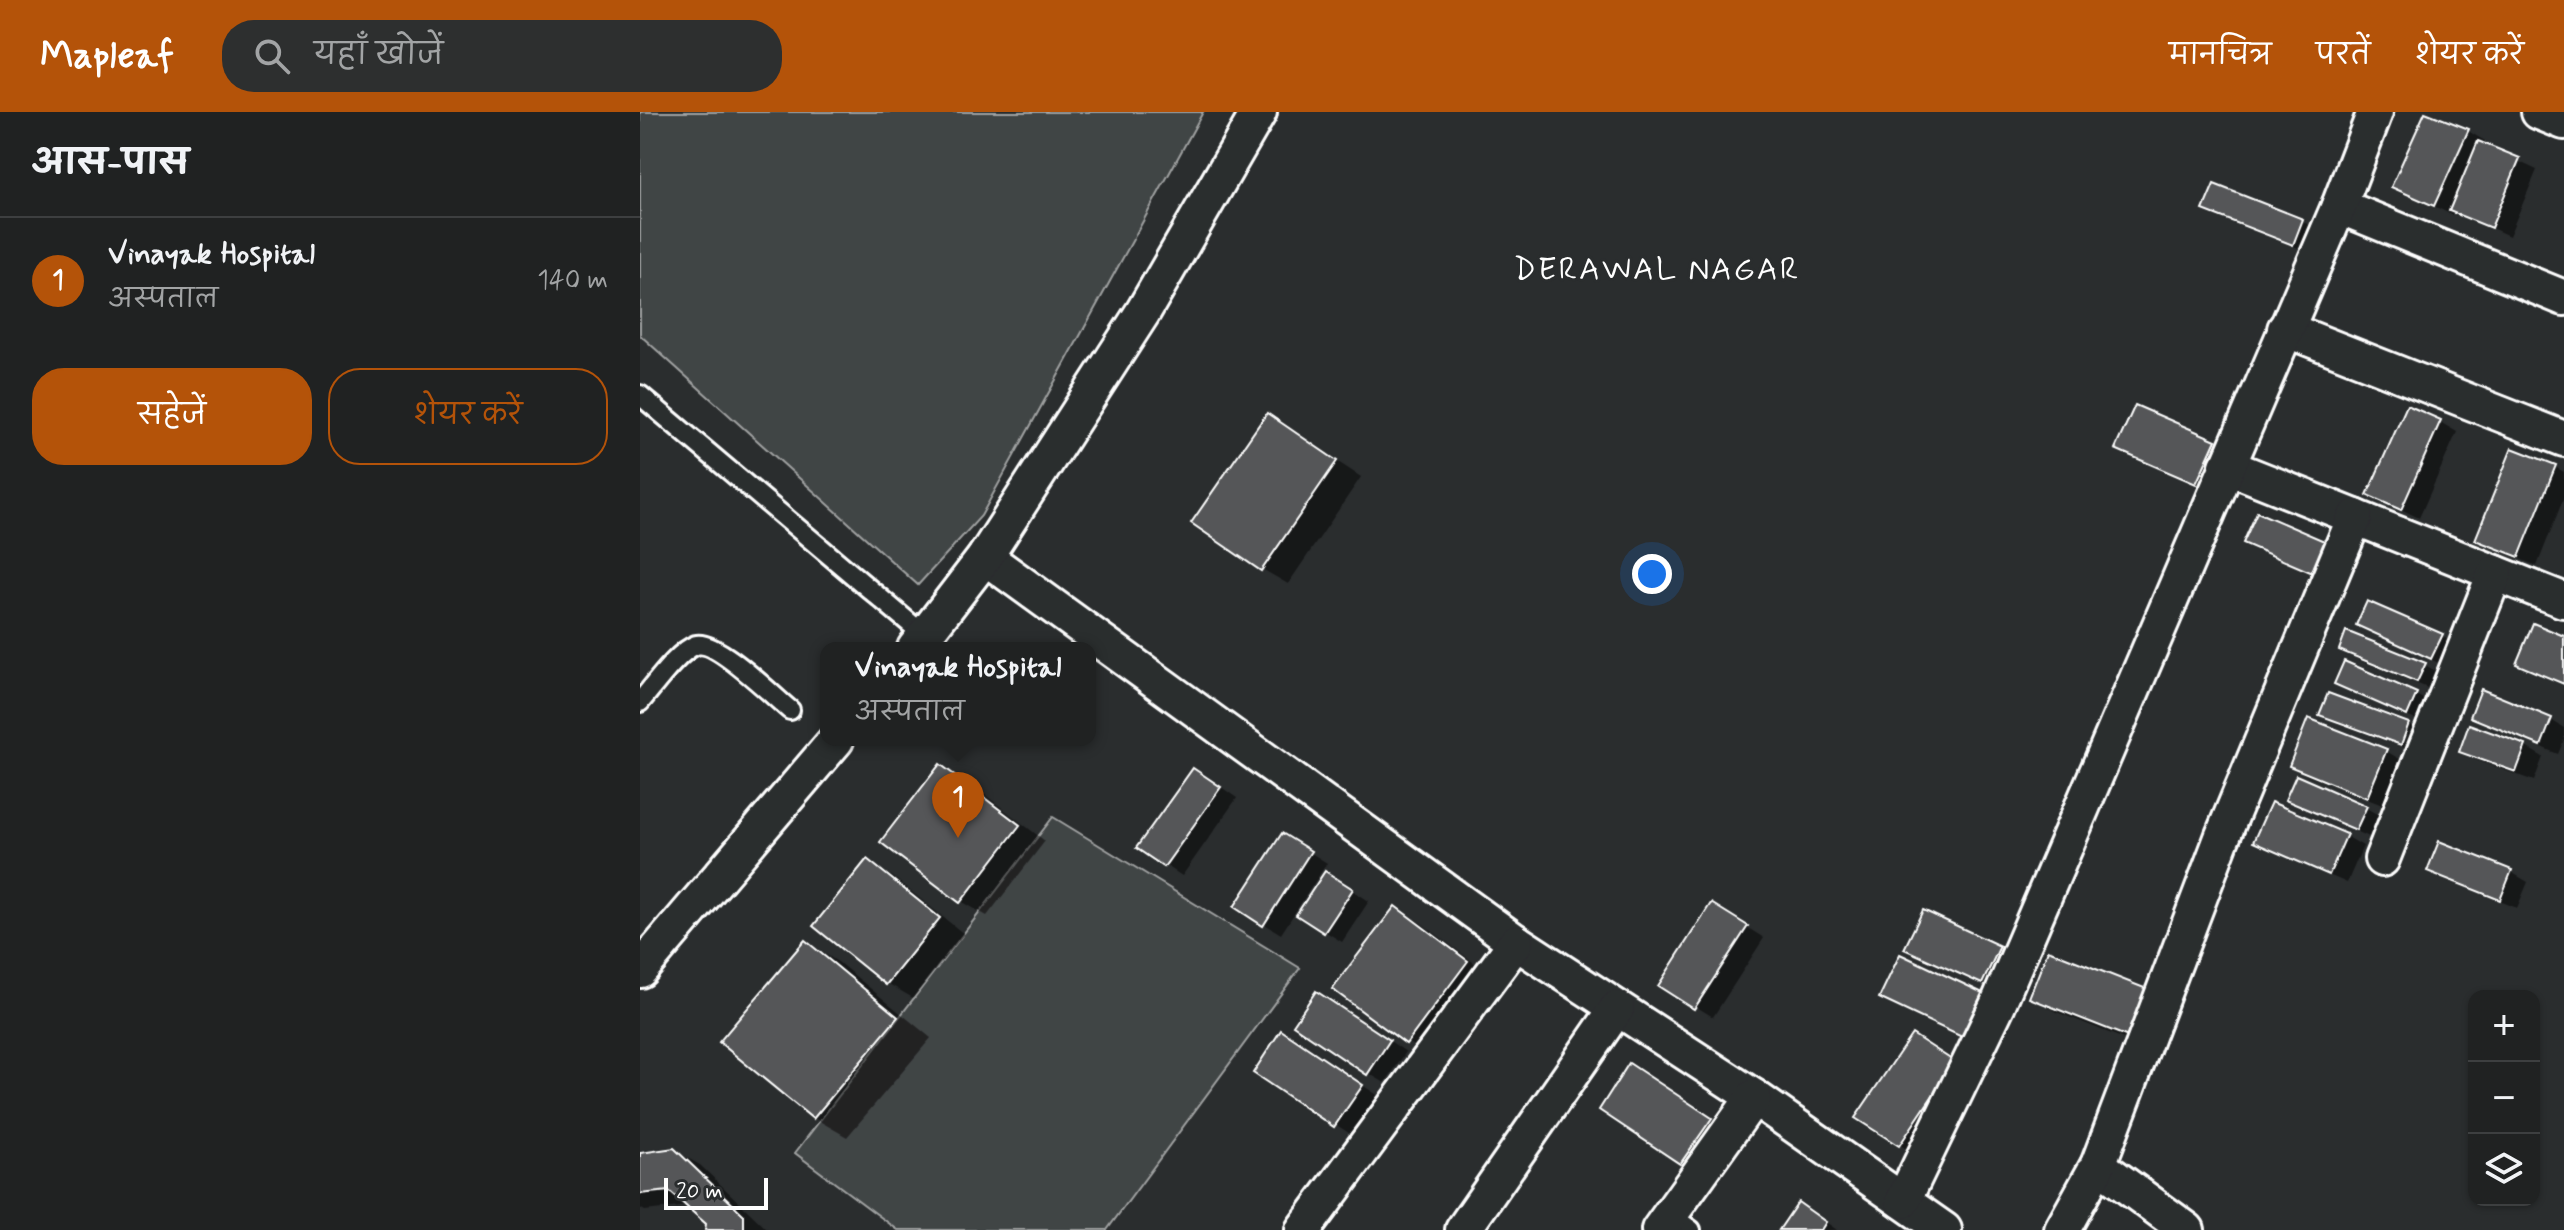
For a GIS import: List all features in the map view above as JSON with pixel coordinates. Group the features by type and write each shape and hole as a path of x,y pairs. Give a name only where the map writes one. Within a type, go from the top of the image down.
{"street":[{"path":"920,642 985,557 1143,312 1259,112"},
{"path":"1903,1201 1998,1004 2339,206 2375,112"},
{"path":"2539,112 2564,122"},
{"path":"2339,206 2564,298"},
{"path":"2285,329 2564,439"},
{"path":"2227,466 2563,600"},
{"path":"2062,1230 2098,1165 2222,838 2355,517"},
{"path":"985,557 1516,942 1754,1097 1944,1230"},
{"path":"2382,859 2495,573"},
{"path":"640,970 831,746"},
{"path":"1303,1230 1516,942"},
{"path":"1463,1230 1617,1008"},
{"path":"1673,1225 1754,1097"},
{"path":"2098,1165 2187,1230"}],"lane":[{"path":"640,395 920,642"},
{"path":"640,702 681,656 694,646 706,644 722,652 790,710"}],"shaded area":[{"path":"640,112 1203,112 981,516 918,585 640,335"},
{"path":"1053,817 1300,968 1107,1230 898,1230 795,1153"}],"building":[{"path":"2425,112 2469,129 2434,206 2391,187"},
{"path":"2478,141 2520,158 2491,228 2449,211"},
{"path":"2214,184 2303,219 2293,245 2203,210"},
{"path":"2135,405 2216,440 2196,484 2115,449"},
{"path":"2407,405 2441,420 2401,510 2367,495"},
{"path":"1267,413 1337,461 1261,571 1191,523"},
{"path":"2512,448 2556,465 2519,557 2475,540"},
{"path":"2257,512 2336,546 2322,577 2243,543"},
{"path":"2367,601 2443,634 2431,659 2356,625"},
{"path":"2533,623 2564,636 2564,684 2516,664"},
{"path":"2346,631 2426,663 2417,682 2339,650"},
{"path":"2344,661 2417,693 2407,716 2334,684"},
{"path":"2481,689 2552,718 2541,746 2470,717"},
{"path":"2328,693 2409,723 2401,745 2319,715"},
{"path":"2308,718 2387,749 2367,798 2289,766"},
{"path":"2469,724 2526,745 2516,772 2459,752"},
{"path":"940,764 1020,825 960,903 880,842"},
{"path":"1193,768 1221,787 1164,867 1136,848"},
{"path":"2296,775 2367,806 2356,830 2285,800"},
{"path":"2271,802 2347,834 2329,875 2253,842"},
{"path":"1282,833 1311,851 1263,926 1234,907"},
{"path":"2439,841 2512,870 2500,900 2427,871"},
{"path":"867,859 940,918 886,985 813,926"},
{"path":"1325,871 1353,889 1324,933 1296,915"},
{"path":"1711,903 1748,926 1694,1009 1658,986"},
{"path":"1395,906 1468,961 1406,1044 1332,989"},
{"path":"1923,910 2000,946 1982,984 1904,949"},
{"path":"805,940 898,1017 813,1119 719,1042"},
{"path":"2048,950 2147,989 2128,1037 2029,998"},
{"path":"1900,954 1985,994 1964,1038 1879,998"},
{"path":"1316,991 1390,1040 1367,1075 1293,1025"},
{"path":"1281,1030 1363,1085 1334,1127 1253,1073"},
{"path":"1912,1034 1955,1062 1899,1146 1855,1118"},
{"path":"1629,1063 1712,1118 1680,1164 1599,1110"},
{"path":"674,1148 744,1215 744,1230 705,1230 706,1224 669,1191 640,1194 640,1153"},
{"path":"1798,1202 1826,1222 1821,1230 1779,1230"}],"place":[{"name":"Vinayak Hospital","path":"958,838"}],"district":[{"name":"DERAWAL NAGAR","path":"1657,270"}]}
